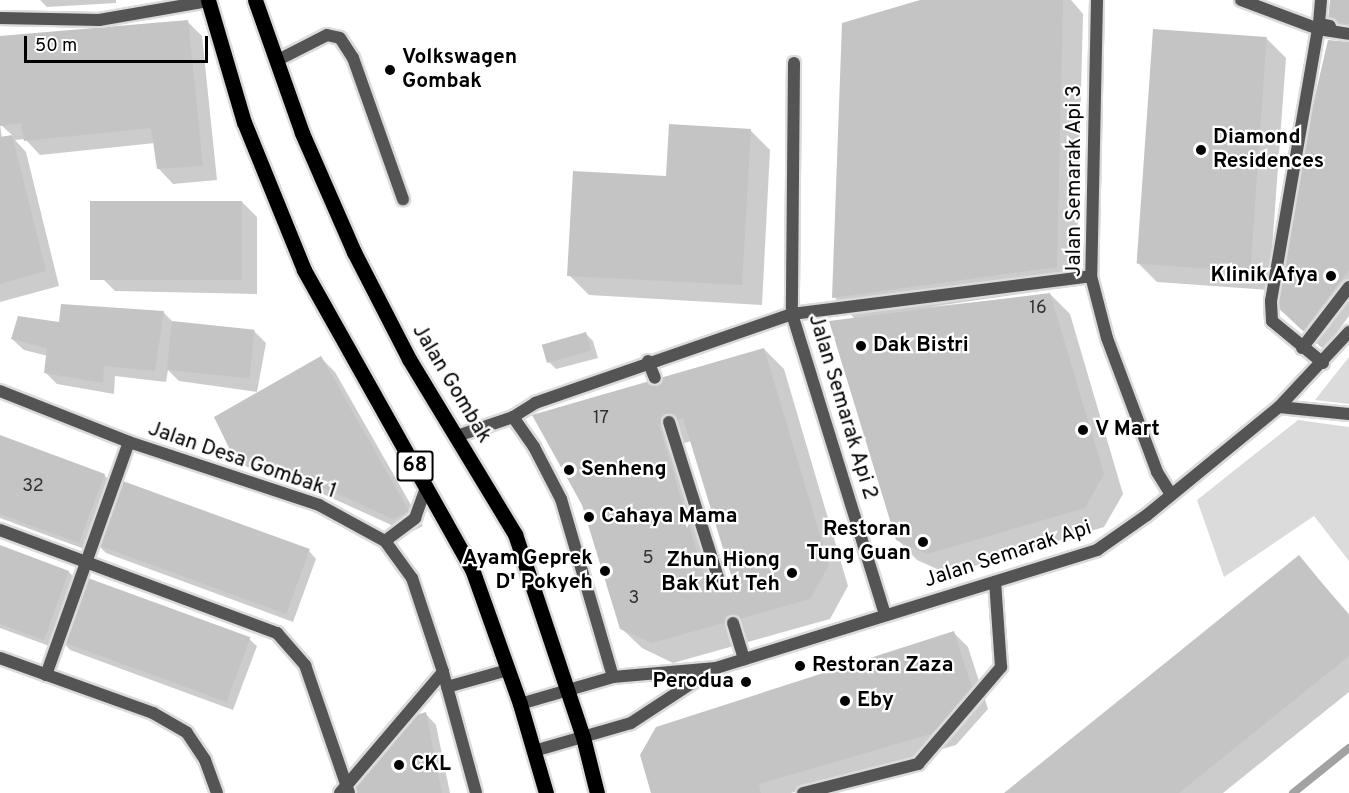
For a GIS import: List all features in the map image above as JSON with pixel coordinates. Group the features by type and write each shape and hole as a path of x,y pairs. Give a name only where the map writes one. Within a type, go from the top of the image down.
{"main road":[{"name":"Jalan Gombak","path":"255,0 302,134 354,252 409,359 515,534 583,737 597,793"},
{"name":"68","path":"208,1 244,122 304,270 472,569 520,704 546,793"}],"street":[{"name":"Jalan Semarak Api 3","path":"1097,0 1091,276 1107,338 1157,472 1170,493"},
{"path":"1241,0 1318,29 1349,34"},
{"path":"1321,0 1319,24 1349,29"},
{"path":"0,18 99,20 208,1"},
{"path":"1318,29 1271,301 1272,321 1323,363"},
{"path":"276,61 327,35 340,38 353,58 403,199"},
{"name":"Jalan Semarak Api 2","path":"794,63 792,314 885,614"},
{"path":"457,436 513,417 535,403 648,361 792,314 1091,276"},
{"path":"1302,348 1349,287"},
{"name":"Jalan Semarak Api","path":"520,704 613,677 716,668 1097,550 1147,515 1170,493 1279,407 1323,363 1349,332"},
{"path":"648,361 655,378"},
{"name":"Jalan Desa Gombak 1","path":"0,392 129,442 319,505 385,541 411,578 443,672 476,793"},
{"path":"1279,407 1348,414"},
{"path":"513,417 561,499 613,677"},
{"path":"669,422 694,519 719,581"},
{"path":"46,675 129,442"},
{"path":"385,541 415,518 426,487"},
{"path":"0,530 277,633 305,665 345,790"},
{"path":"802,793 918,764 1001,668 995,582"},
{"path":"733,623 744,659"},
{"path":"0,658 153,713 187,733 205,760 216,793"},
{"name":"Jalan Semarak Api","path":"534,751 631,723 716,668"},
{"path":"447,687 508,670"},
{"path":"345,790 443,672"}],"shaded area":[{"path":"1349,357 1349,404 1315,400"},
{"path":"1298,420 1349,427 1349,561 1314,516 1224,577 1197,500"}],"building":[{"path":"920,0 1063,0 1057,267 832,298 842,23"},
{"path":"1330,0 1349,0 1349,24 1328,20"},
{"path":"188,20 203,166 157,169 151,128 24,141 21,123 0,126 0,36"},
{"name":"Diamond Residences","path":"1153,29 1267,37 1250,271 1137,263"},
{"path":"1328,40 1349,42 1349,270 1303,331 1274,304 1286,221"},
{"path":"669,124 751,129 742,285 567,276 573,171 666,176"},
{"path":"12,135 46,271 0,284 0,137"},
{"path":"90,201 242,201 242,280 90,280"},
{"path":"1050,293 1104,474 1085,508 927,554 896,540 829,321"},
{"path":"61,304 164,311 155,371 104,366 103,383 44,373 47,348 11,339 18,316 59,322"},
{"path":"172,321 255,330 249,378 167,370"},
{"path":"586,332 591,350 547,363 542,345"},
{"path":"764,348 829,565 810,599 652,643 620,629 582,505 532,415","holes":["683,418 732,578 707,585 659,425"]},
{"path":"321,356 409,511 393,519 287,471 231,452 214,417"},
{"path":"0,435 105,474 79,543 0,514"},
{"path":"120,480 310,549 286,614 96,545"},
{"path":"0,545 69,571 44,640 0,624"},
{"path":"1299,555 1349,616 1349,656 1179,793 1004,793"},
{"path":"85,577 250,637 227,702 61,642"},
{"path":"954,631 974,694 941,731 759,784 761,793 651,793 640,755 656,727"},
{"path":"426,712 442,793 353,793 352,786 409,717"}],"waterway":[{"path":"1293,793 1349,748"}],"place":[{"name":"Volkswagen Gombak","path":"390,70"},
{"name":"Diamond Residences","path":"1201,150"},
{"name":"Klinik Afya","path":"1331,276"},
{"name":"Dak Bistri","path":"861,346"},
{"name":"V Mart","path":"1083,430"},
{"name":"Senheng","path":"569,470"},
{"name":"Cahaya Mama","path":"589,517"},
{"name":"Restoran Tung Guan","path":"923,542"},
{"name":"Ayam Geprek D' Pokyeh","path":"605,571"},
{"name":"Zhun Hiong Bak Kut Teh","path":"792,573"},
{"name":"Restoran Zaza","path":"800,666"},
{"name":"Perodua","path":"746,682"},
{"name":"Eby","path":"845,701"},
{"name":"CKL","path":"399,765"}]}
